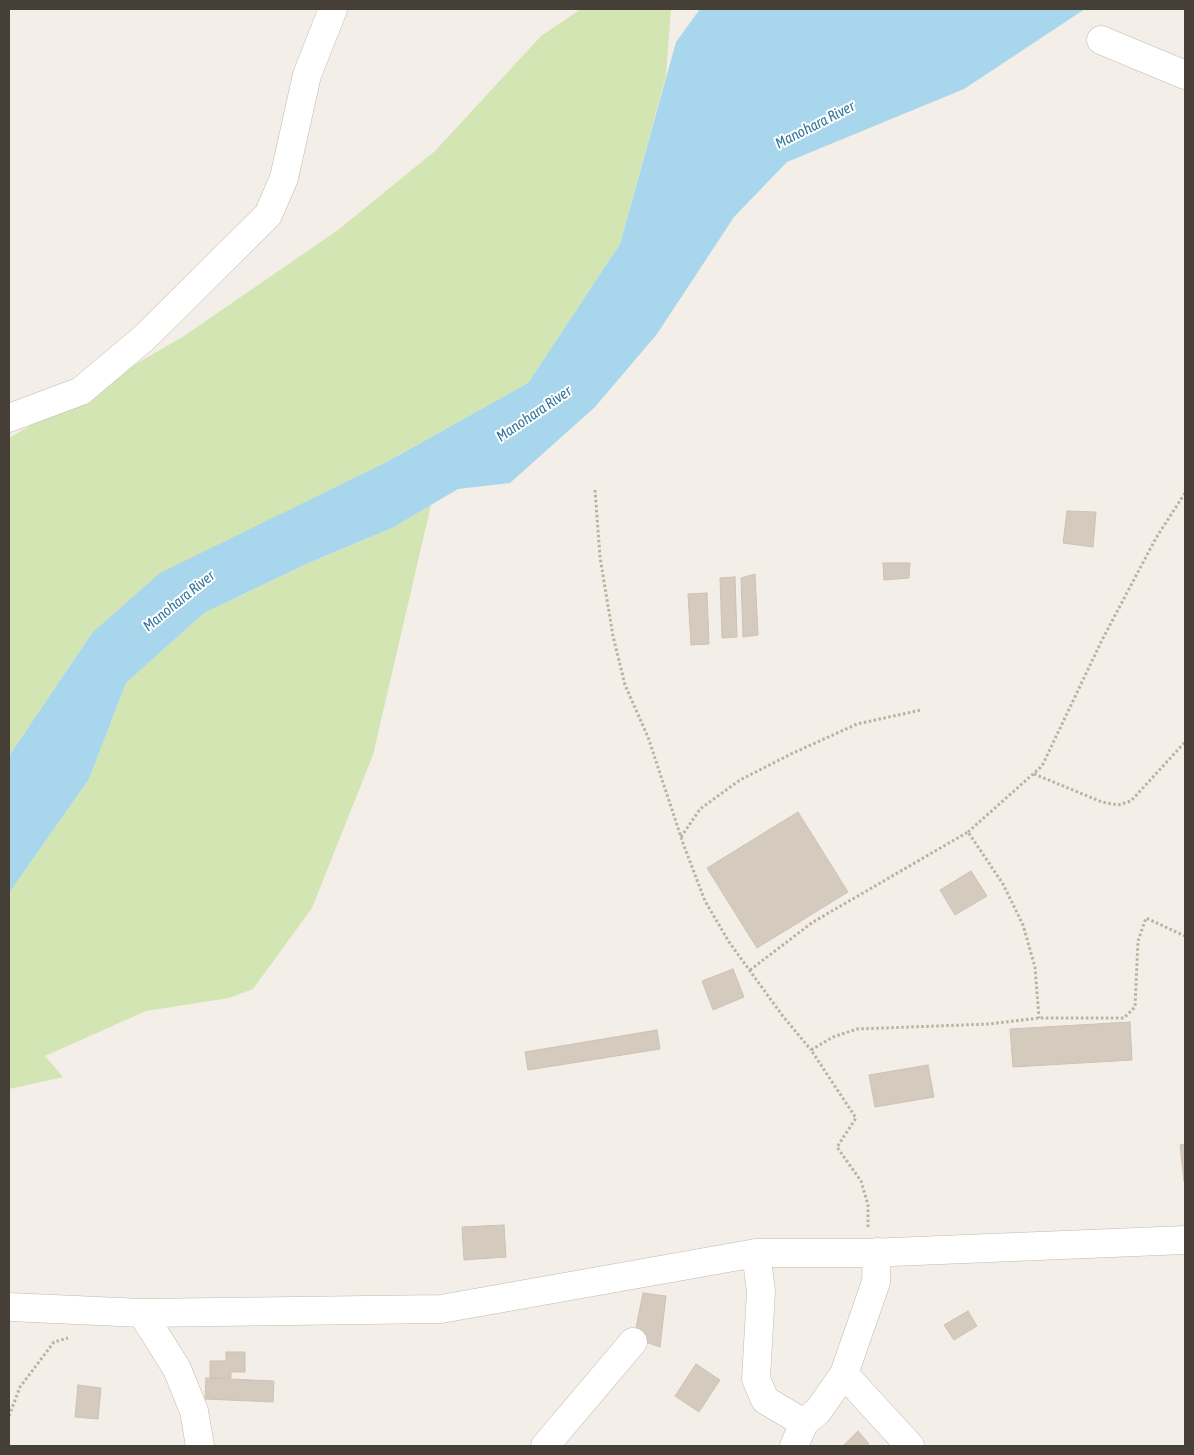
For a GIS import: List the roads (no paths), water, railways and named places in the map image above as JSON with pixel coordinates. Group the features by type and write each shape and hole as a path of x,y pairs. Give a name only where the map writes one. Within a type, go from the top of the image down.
{"street":[{"path":"9,418 81,392 145,337 268,215 284,178 307,75 333,9"},
{"path":"1101,40 1185,75"},
{"path":"9,1307 142,1313 442,1309 756,1253 873,1252 1185,1240"},
{"path":"756,1253 761,1291 756,1379 765,1400 799,1435 844,1374 876,1282 873,1252"},
{"path":"142,1313 177,1369 194,1411 200,1446"},
{"path":"545,1446 633,1342"},
{"path":"844,1374 910,1446"}],"water":[{"name":"Manohara River","path":"700,9 1085,9 964,89 787,162 734,217 657,334 595,407 510,483 458,489 394,527 304,565 204,613 126,683 89,779 9,893 9,756 92,633 160,573 383,464 528,383 620,244 676,42"}]}
